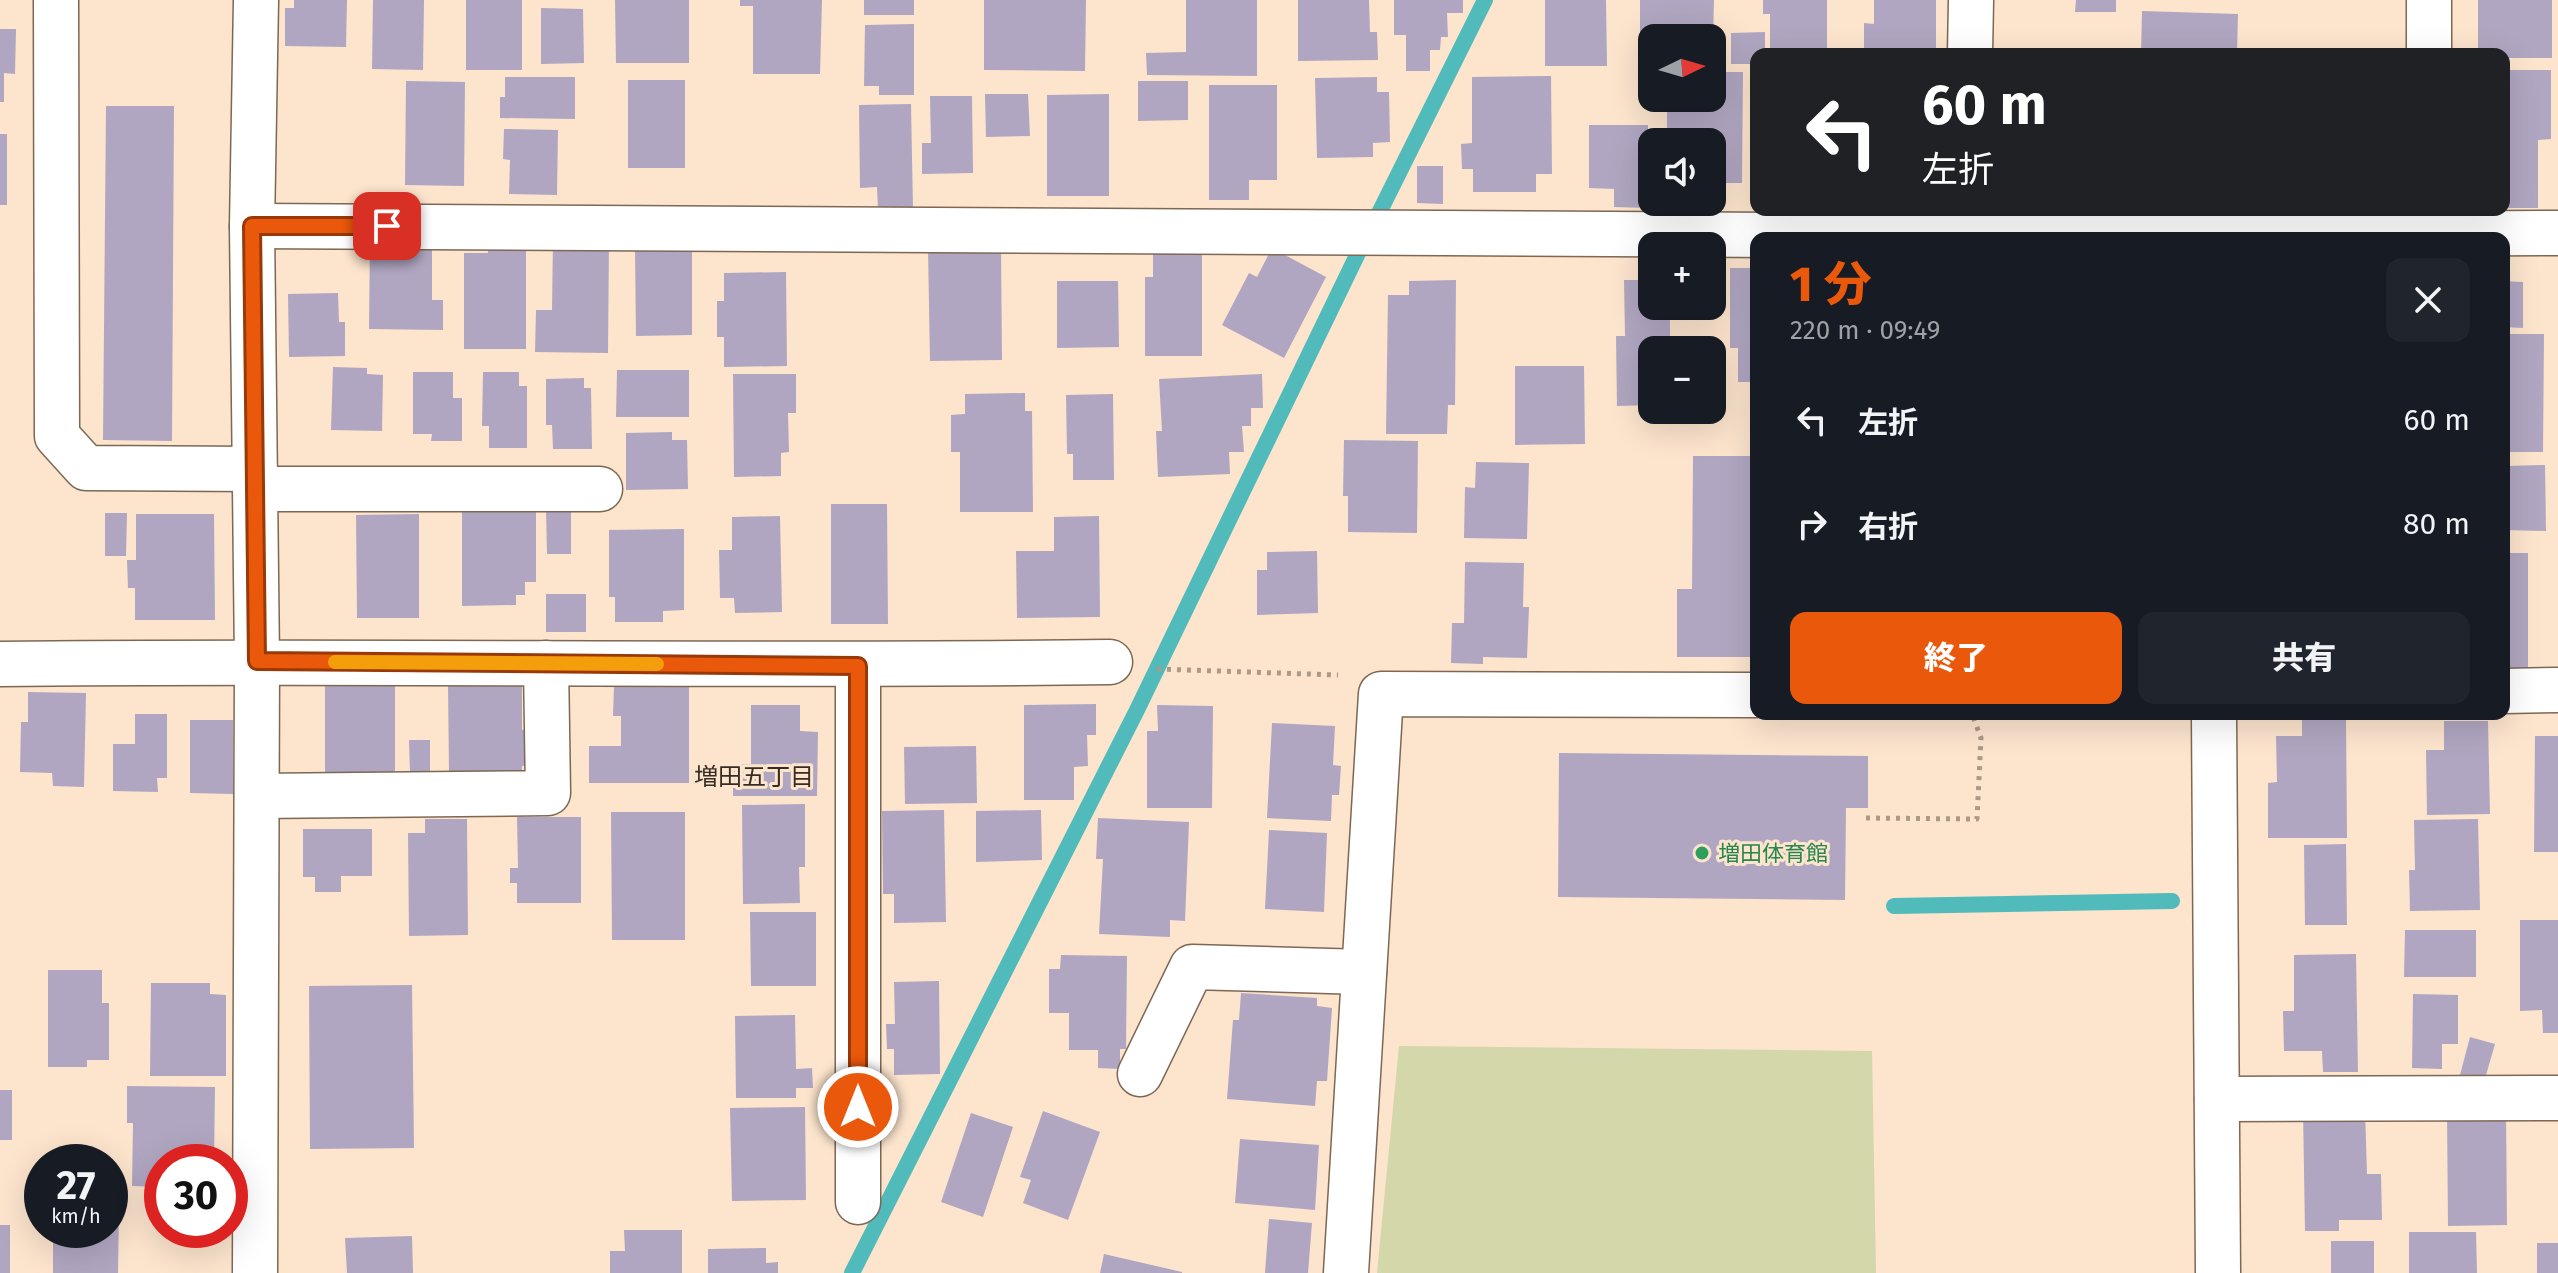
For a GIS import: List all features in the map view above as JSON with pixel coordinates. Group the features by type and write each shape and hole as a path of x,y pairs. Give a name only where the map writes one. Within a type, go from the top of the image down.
{"street":[{"path":"56,0 57,436 86,468 255,479 600,489"},
{"path":"255,1273 257,661 252,226 256,0"},
{"path":"1970,48 1971,0"},
{"path":"2429,0 2429,48"},
{"path":"2316,232 2427,222 2558,233"},
{"path":"252,226 1969,228 2120,232"},
{"path":"0,664 257,661 858,666 1110,662"},
{"path":"257,796 548,793 546,663"},
{"path":"858,666 858,1202"},
{"path":"2510,691 2558,690"},
{"path":"1346,1273 1381,694 1750,695"},
{"path":"2214,720 2218,1273"},
{"path":"1140,1074 1192,967 1364,972"},
{"path":"2217,1099 2558,1098"}],"path":[{"path":"1169,670 1353,675 1381,694"},
{"path":"1866,818 1977,819 1981,738 1974,720"}],"green space":[{"path":"1399,1046 1872,1051 1876,1273 1377,1273"}],"building":[{"path":"294,0 347,0 346,47 285,46 285,8 294,8"},
{"path":"373,0 424,0 423,70 372,69"},
{"path":"466,0 522,0 522,70 466,70"},
{"path":"615,0 689,0 689,63 616,63"},
{"path":"740,0 822,0 820,74 753,74 753,6 740,6"},
{"path":"864,0 914,0 914,15 864,15"},
{"path":"984,0 1086,0 1085,71 984,70"},
{"path":"1186,0 1257,0 1257,76 1147,75 1146,53 1186,52"},
{"path":"1298,0 1369,0 1370,32 1377,32 1378,60 1298,61"},
{"path":"1394,0 1463,0 1463,13 1447,13 1448,37 1441,37 1440,50 1430,50 1430,71 1406,71 1406,35 1394,35"},
{"path":"1545,0 1606,0 1607,66 1545,66"},
{"path":"1640,0 1714,0 1713,24 1640,24"},
{"path":"1763,0 1827,0 1827,48 1770,48 1770,14 1763,14"},
{"path":"1874,0 1936,0 1936,48 1864,48 1864,23 1874,24"},
{"path":"2076,0 2116,0 2116,12 2075,12"},
{"path":"2478,0 2552,0 2552,58 2510,58 2510,48 2478,48"},
{"path":"541,8 583,9 584,63 541,64"},
{"path":"2142,11 2238,14 2237,48 2141,48"},
{"path":"914,24 914,95 879,95 879,86 864,86 865,25"},
{"path":"0,29 16,29 15,74 4,73 4,102 0,102"},
{"path":"1765,32 1765,48 1750,48 1750,64 1731,64 1731,33"},
{"path":"2510,70 2551,70 2551,139 2538,140 2538,208 2510,208"},
{"path":"1726,72 1743,72 1742,183 1726,183 1726,128 1667,128 1667,112 1726,112"},
{"path":"1551,76 1552,174 1536,174 1536,192 1473,192 1473,169 1462,169 1461,144 1472,143 1472,77"},
{"path":"505,77 575,77 575,119 500,118 500,97 505,97"},
{"path":"1377,77 1377,92 1389,92 1390,142 1373,143 1373,157 1317,158 1315,78"},
{"path":"628,80 685,80 685,168 628,168"},
{"path":"406,81 465,82 464,186 405,185"},
{"path":"1138,81 1188,81 1188,120 1138,121"},
{"path":"1209,85 1277,85 1277,180 1249,180 1249,200 1209,200"},
{"path":"985,94 1028,94 1030,136 986,137"},
{"path":"1109,94 1109,196 1047,196 1047,95"},
{"path":"930,96 972,96 973,173 922,174 922,143 931,143"},
{"path":"911,104 913,210 878,211 877,187 860,188 859,105"},
{"path":"106,106 174,106 172,441 103,440"},
{"path":"1589,125 1648,125 1648,128 1638,128 1638,208 1614,207 1614,189 1589,188"},
{"path":"504,129 558,130 557,195 509,194 510,160 503,159"},
{"path":"0,134 7,134 7,205 0,205"},
{"path":"1417,166 1443,166 1443,204 1417,203"},
{"path":"370,237 432,238 432,300 443,300 443,330 369,329"},
{"path":"553,239 609,239 608,353 535,352 536,310 552,310"},
{"path":"488,245 526,245 526,349 464,349 464,253 488,253"},
{"path":"635,248 692,248 692,335 636,336"},
{"path":"1001,248 1002,360 930,361 928,249"},
{"path":"1272,248 1326,277 1284,358 1222,325 1249,273 1257,277"},
{"path":"1153,254 1202,254 1202,356 1145,356 1145,277 1153,277"},
{"path":"1730,268 1750,268 1750,382 1738,382 1738,348 1730,348"},
{"path":"786,272 787,366 724,367 724,337 717,337 717,301 724,301 724,273"},
{"path":"1456,280 1455,405 1448,405 1447,434 1386,434 1388,295 1409,295 1409,281"},
{"path":"1624,280 1638,280 1638,320 1670,320 1670,336 1638,336 1638,405 1617,406 1616,336 1625,336"},
{"path":"1057,281 1118,281 1119,347 1057,348"},
{"path":"2510,281 2523,282 2523,328 2510,327"},
{"path":"338,293 339,322 345,322 345,356 289,357 288,294"},
{"path":"2510,334 2544,334 2543,452 2510,452"},
{"path":"1515,366 1584,366 1585,444 1515,445"},
{"path":"333,367 367,368 367,374 383,375 382,431 331,430"},
{"path":"617,370 689,370 689,417 616,417"},
{"path":"413,372 453,372 453,398 462,398 462,441 431,441 432,434 413,434"},
{"path":"483,372 519,372 519,386 527,386 527,448 489,448 489,426 482,426"},
{"path":"733,374 796,374 796,413 788,413 789,452 781,453 781,476 734,477"},
{"path":"1262,374 1263,408 1251,408 1251,426 1242,426 1244,452 1229,452 1230,474 1158,477 1156,431 1162,431 1159,379"},
{"path":"584,378 584,388 591,388 592,449 553,449 552,425 546,425 546,379"},
{"path":"1025,393 1025,411 1032,411 1033,512 960,512 960,452 951,452 951,415 965,414 965,394"},
{"path":"1113,394 1114,480 1073,480 1073,454 1067,454 1066,395"},
{"path":"672,432 672,440 687,440 688,489 626,490 626,433"},
{"path":"1344,440 1418,441 1417,533 1348,532 1348,496 1343,496"},
{"path":"1693,456 1750,456 1750,657 1677,657 1677,589 1692,589"},
{"path":"1476,462 1529,463 1527,539 1464,538 1465,487 1475,488"},
{"path":"2545,465 2546,531 2510,530 2510,466"},
{"path":"831,504 887,504 888,624 831,624"},
{"path":"546,509 571,509 571,554 547,554"},
{"path":"462,511 536,511 536,582 525,582 525,595 516,595 516,605 462,606"},
{"path":"105,513 127,513 126,556 105,556"},
{"path":"136,514 214,514 215,620 135,620 135,588 128,588 127,560 136,560"},
{"path":"419,514 419,618 357,618 356,515"},
{"path":"780,516 782,612 735,613 734,598 720,598 719,550 732,550 732,517"},
{"path":"1099,516 1100,617 1017,618 1016,551 1054,551 1054,517"},
{"path":"684,529 684,610 663,611 663,622 615,622 615,597 609,597 609,530"},
{"path":"1317,551 1318,613 1257,615 1257,570 1267,570 1267,552"},
{"path":"2510,553 2528,553 2528,670 2510,670"},
{"path":"1465,562 1524,563 1523,607 1529,607 1527,658 1483,657 1483,664 1451,663 1452,623 1464,623"},
{"path":"546,594 586,594 586,632 546,632"},
{"path":"522,683 522,730 531,730 531,765 522,766 522,772 449,772 448,684"},
{"path":"325,686 395,686 395,772 325,772"},
{"path":"614,686 689,686 689,783 589,783 589,746 621,746 621,716 613,716"},
{"path":"28,692 86,693 84,787 53,786 52,773 20,772 21,722 28,722"},
{"path":"1096,704 1096,735 1087,735 1088,766 1074,767 1074,800 1024,800 1024,705"},
{"path":"751,705 800,705 800,731 818,732 817,796 733,796 733,764 751,764"},
{"path":"1157,705 1213,706 1212,808 1147,808 1147,731 1158,731"},
{"path":"135,714 167,714 167,778 157,778 158,792 113,791 113,744 135,744"},
{"path":"190,720 233,720 233,794 190,793"},
{"path":"2302,720 2346,720 2347,838 2268,838 2268,783 2277,782 2276,736 2302,736"},
{"path":"2444,721 2488,721 2490,814 2427,815 2426,750 2444,750"},
{"path":"1272,723 1335,726 1333,765 1341,766 1339,795 1332,795 1331,821 1267,818"},
{"path":"2535,736 2558,736 2558,852 2534,852"},
{"path":"409,740 430,740 430,774 410,774"},
{"path":"976,746 977,803 905,804 904,747"},
{"name":"増田体育館","path":"1559,753 1868,756 1868,808 1846,808 1845,900 1558,897"},
{"path":"805,804 805,867 799,867 800,903 743,904 742,805"},
{"path":"944,810 946,922 894,923 894,894 883,894 882,811"},
{"path":"1041,810 1042,860 976,862 976,811"},
{"path":"611,812 685,812 685,940 612,940"},
{"path":"517,817 581,817 581,903 517,903 517,883 510,883 510,868 518,868"},
{"path":"1098,818 1189,822 1185,921 1170,920 1170,937 1099,934 1103,859 1096,859"},
{"path":"425,819 467,819 468,935 409,936 408,833 425,833"},
{"path":"2478,819 2480,910 2410,911 2409,870 2415,870 2414,820"},
{"path":"303,829 372,829 372,876 341,876 341,892 315,892 315,877 303,877"},
{"path":"1269,830 1327,833 1324,912 1265,909"},
{"path":"2346,844 2347,925 2305,925 2304,845"},
{"path":"750,912 816,912 816,986 751,986"},
{"path":"2520,920 2558,920 2558,1033 2543,1033 2542,1010 2520,1011"},
{"path":"2405,930 2476,930 2476,977 2404,977"},
{"path":"2356,954 2358,1072 2323,1072 2322,1051 2284,1051 2283,1011 2294,1011 2294,955"},
{"path":"1061,955 1127,956 1126,1049 1120,1049 1120,1069 1098,1068 1098,1050 1069,1050 1069,1013 1049,1013 1049,969 1060,969"},
{"path":"48,970 102,970 102,1003 109,1003 109,1060 87,1060 87,1067 48,1067"},
{"path":"939,981 940,1074 894,1075 894,1049 887,1049 886,1024 895,1024 894,982"},
{"path":"151,983 210,983 210,994 226,995 226,1076 150,1076"},
{"path":"412,985 414,1148 310,1149 309,986"},
{"path":"1241,993 1317,998 1317,1006 1332,1008 1327,1081 1317,1081 1315,1106 1227,1099 1233,1020 1239,1020"},
{"path":"2413,994 2458,995 2458,1044 2442,1044 2442,1069 2412,1068"},
{"path":"795,1015 796,1069 812,1068 813,1088 796,1088 796,1098 736,1098 735,1016"},
{"path":"2470,1037 2495,1044 2484,1082 2460,1075"},
{"path":"127,1086 215,1087 214,1144 144,1144 144,1186 132,1186 133,1123 127,1123"},
{"path":"0,1090 12,1090 12,1140 0,1140"},
{"path":"805,1107 806,1200 732,1201 730,1108"},
{"path":"2303,1110 2365,1110 2367,1174 2381,1174 2382,1220 2339,1220 2339,1231 2305,1231"},
{"path":"1043,1111 1100,1132 1068,1220 1023,1203 1031,1180 1020,1177"},
{"path":"2447,1111 2506,1111 2507,1225 2448,1226"},
{"path":"971,1113 1013,1127 983,1217 941,1202"},
{"path":"1240,1139 1319,1145 1315,1210 1235,1203"},
{"path":"1269,1219 1312,1223 1308,1273 1265,1273"},
{"path":"0,1225 10,1225 10,1273 0,1273"},
{"path":"624,1230 682,1230 682,1273 610,1273 610,1251 625,1251"},
{"path":"2409,1232 2476,1232 2477,1273 2409,1273"},
{"path":"412,1236 413,1273 347,1273 345,1238"},
{"path":"2331,1241 2374,1241 2374,1273 2331,1273"},
{"path":"2537,1243 2558,1243 2558,1273 2537,1273"},
{"path":"53,1248 118,1248 118,1273 53,1273"},
{"path":"766,1248 766,1263 778,1262 778,1273 708,1273 708,1249"},
{"path":"1104,1254 1182,1272 1182,1273 1100,1273"}],"waterway":[{"path":"1379,213 1485,0"},
{"path":"852,1273 1137,710 1361,247"},
{"path":"1894,906 2172,901"}],"slow traffic":[{"path":"335,662 657,664"}],"place":[{"name":"増田体育館","path":"1702,853"}],"district":[{"name":"増田五丁目","path":"754,777"}],"route":[{"path":"387,226 252,226 257,661 858,666 858,1107"}]}
